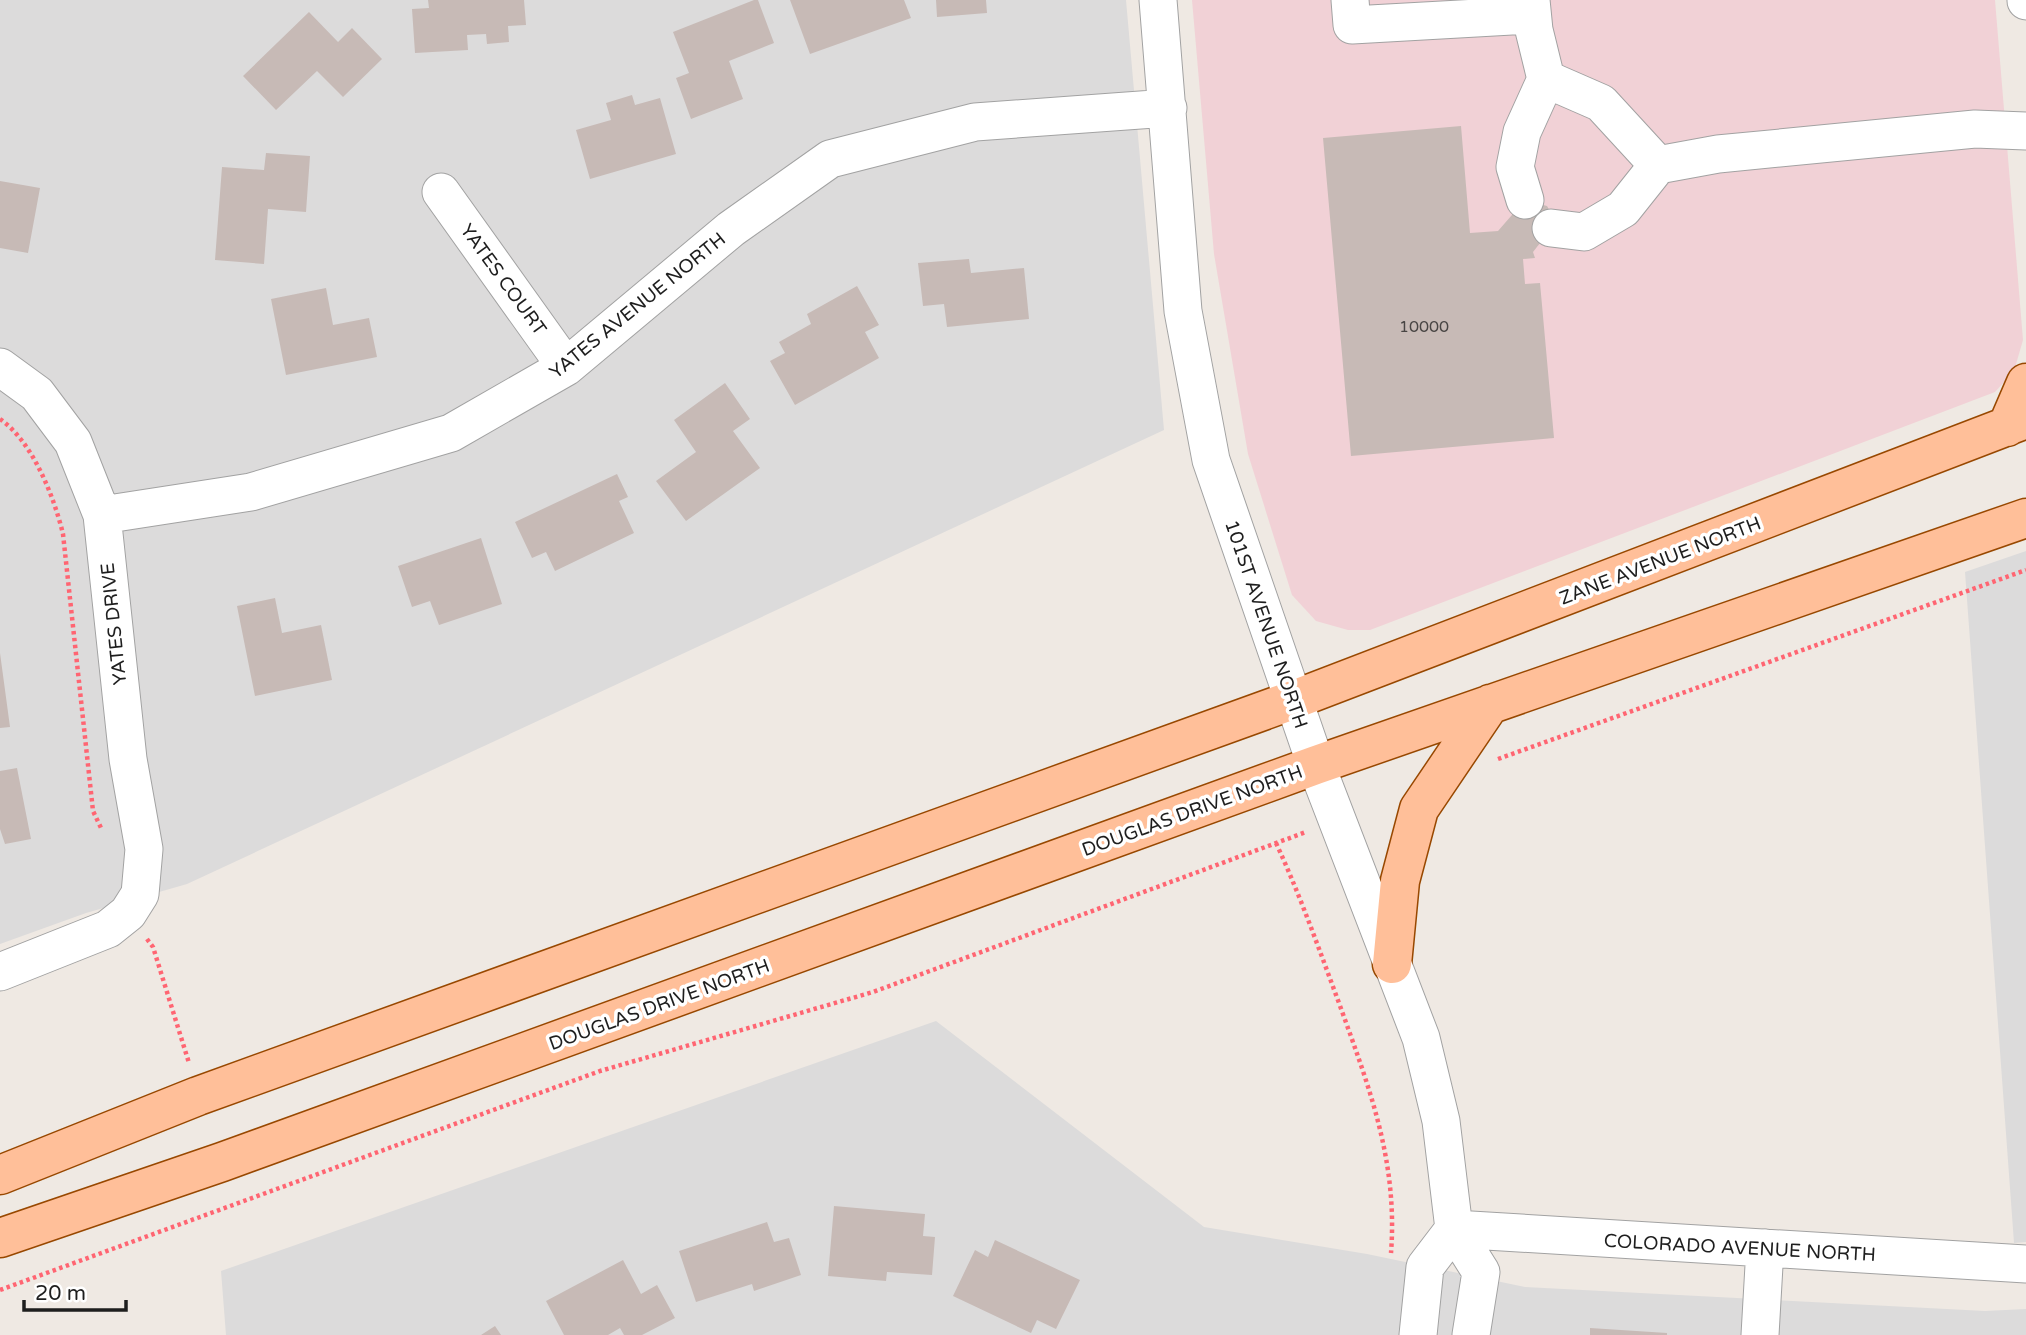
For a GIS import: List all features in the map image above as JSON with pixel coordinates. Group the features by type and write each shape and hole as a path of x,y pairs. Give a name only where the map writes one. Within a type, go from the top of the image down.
{"main road":[{"path":"2016,423 2026,383"},
{"name":"ZANE AVENUE NORTH","path":"1293,700 2016,423"},
{"path":"1316,765 2026,518"},
{"path":"0,1175 198,1096 1293,700"},
{"path":"1392,964 1400,881 1419,808 1490,705"},
{"name":"DOUGLAS DRIVE NORTH","path":"0,1238 222,1162 1316,765"}],"street":[{"name":"101ST AVENUE NORTH","path":"1158,0 1183,311 1211,460 1316,765 1421,1038 1441,1121 1454,1229 1481,1272 1471,1335"},
{"path":"1350,0 1352,25 1532,7 1546,79 1522,132 1515,167 1525,200"},
{"path":"1546,79 1601,103 1658,165"},
{"name":"YATES AVENUE NORTH","path":"102,515 251,492 451,433 566,367 731,229 830,159 975,122 1168,108"},
{"path":"1552,228 1584,232 1623,209 1658,165 1718,154 1920,134 1975,129 2026,131"},
{"name":"YATES COURT","path":"441,192 566,367"},
{"name":"YATES DRIVE","path":"0,367 37,394 73,442 102,515 128,759 144,849 140,894 128,913 108,929 0,972"},
{"path":"1418,1335 1424,1267 1454,1229"},
{"name":"COLORADO AVENUE NORTH","path":"1454,1229 2026,1264"},
{"path":"1760,1335 1766,1248"}],"path":[{"path":"1491,761 2026,570"},
{"path":"0,1290 600,1071 873,992 1338,820"},
{"path":"1276,843 1301,899 1375,1105 1389,1162 1392,1198 1390,1262"}],"shaded area":[{"path":"0,0 1126,0 1164,430 187,884 86,913 0,944"},
{"path":"1192,0 1995,0 2023,340 2014,371 1995,392 1370,630 1348,630 1316,621 1292,595 1248,454 1214,254"},
{"path":"2026,551 2026,1242 2014,1243 1965,572"},
{"path":"936,1021 1204,1227 1367,1254 1525,1287 1985,1311 2026,1309 2026,1335 226,1335 221,1271"}],"building":[{"path":"428,0 524,0 526,25 508,26 509,42 487,44 486,34 467,35 468,50 415,53 412,9 429,8"},
{"path":"758,0 774,43 729,61 743,99 691,119 676,78 689,73 673,32"},
{"path":"790,0 904,0 911,18 810,54"},
{"path":"936,0 986,0 987,13 937,17"},
{"path":"309,12 338,42 352,28 382,59 343,97 317,71 276,110 243,76"},
{"path":"632,95 635,105 660,98 676,154 590,179 576,130 611,120 606,103"},
{"path":"1461,126 1470,233 1498,231 1525,200 1547,206 1555,224 1533,252 1535,258 1523,259 1525,284 1540,283 1554,438 1351,456 1323,138"},
{"path":"266,153 310,156 306,212 268,209 264,264 215,260 222,167 264,170"},
{"path":"0,181 40,188 28,253 0,248"},
{"path":"969,259 971,273 1024,268 1029,319 947,327 944,304 923,306 918,263"},
{"path":"857,286 879,325 865,332 879,358 795,405 770,361 785,353 779,342 811,324 807,314"},
{"path":"326,288 333,325 369,318 377,357 286,375 271,299"},
{"path":"725,383 750,419 733,431 760,468 686,521 656,481 696,452 674,420"},
{"path":"617,474 628,497 619,501 634,533 555,571 546,552 532,558 515,522"},
{"path":"481,538 502,604 439,625 430,601 412,607 398,566"},
{"path":"275,598 282,633 321,625 332,680 255,696 237,606"},
{"path":"0,653 10,727 0,728"},
{"path":"17,768 31,839 5,844 0,829 0,771"},
{"path":"834,1206 925,1214 923,1236 935,1237 932,1275 887,1272 886,1281 828,1276"},
{"path":"767,1222 774,1242 789,1238 801,1275 754,1291 752,1284 696,1302 679,1251"},
{"path":"995,1240 1080,1280 1056,1329 1037,1320 1031,1333 953,1296 975,1250 988,1257"},
{"path":"623,1260 641,1294 657,1285 675,1318 642,1335 624,1335 620,1328 608,1335 564,1335 546,1301"},
{"path":"495,1326 501,1335 481,1335"},
{"path":"1590,1328 1667,1333 1667,1335 1590,1335"}]}
